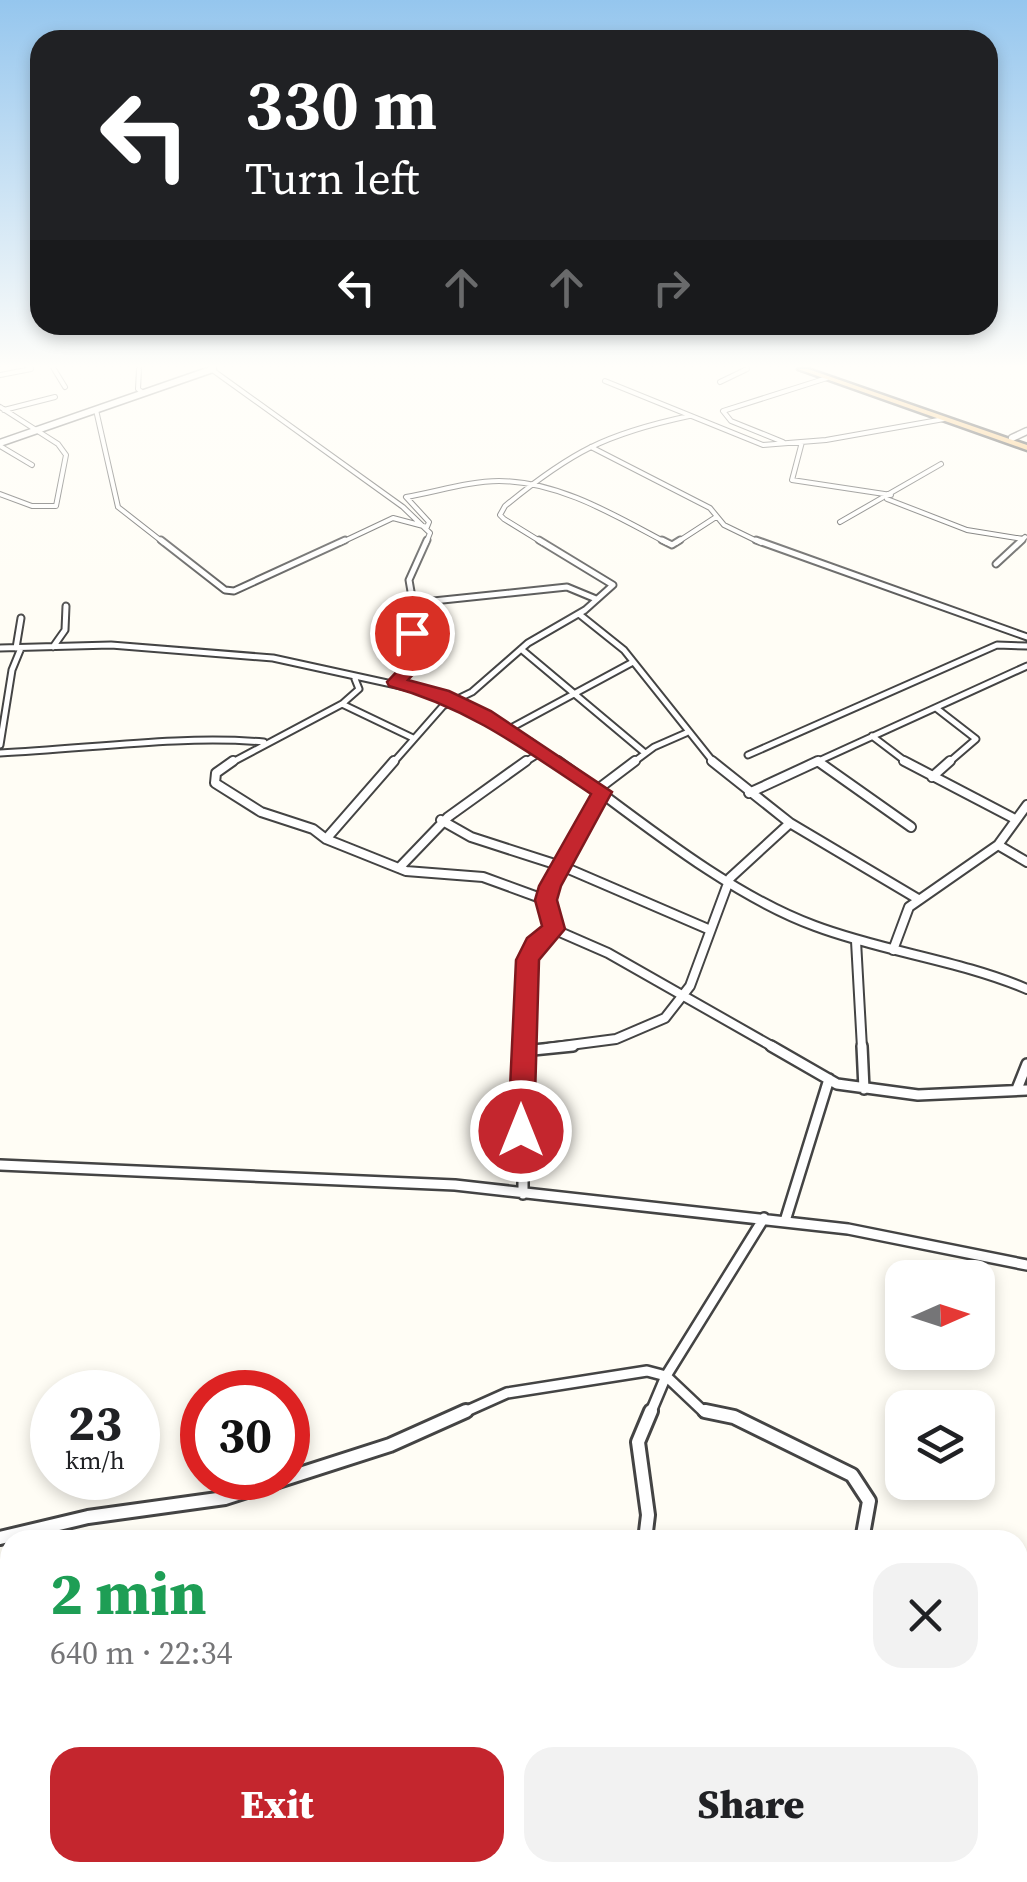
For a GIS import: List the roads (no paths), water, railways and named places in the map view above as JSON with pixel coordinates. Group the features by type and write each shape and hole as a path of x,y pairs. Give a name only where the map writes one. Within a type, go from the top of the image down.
{"street":[{"path":"19,457 32,465"},
{"path":"0,494 33,506 56,506 65,457"},
{"path":"107,457 118,507 225,590 234,590 393,518 427,527"},
{"path":"332,457 427,527"},
{"path":"326,840 442,706 457,701 521,649 551,627 579,614 613,585 500,515 530,485 567,457"},
{"path":"614,457 710,508 729,528 786,554 861,575 1027,637"},
{"path":"798,457 792,480 889,497 967,530 1025,538"},
{"path":"840,522 941,464"},
{"path":"396,682 408,670 402,657 417,626 409,580 430,539 429,522 406,497 494,481 530,485 589,502 672,545 716,517"},
{"path":"996,564 1025,538"},
{"path":"414,602 567,587 596,599"},
{"path":"53,647 65,630 66,606"},
{"path":"579,614 605,630 686,733 723,773 790,823 918,899"},
{"path":"0,745 21,618"},
{"path":"0,648 111,644 273,658 355,679 396,682 457,701 544,751 666,840 813,926 856,941 997,976 1027,988"},
{"path":"748,755 997,645 1027,646"},
{"path":"521,649 646,753"},
{"path":"509,729 633,662"},
{"path":"750,793 1026,667"},
{"path":"355,679 359,689 342,704 216,773 215,783 261,812 313,829 326,840 399,868 417,874 483,877 546,900"},
{"path":"342,704 413,738"},
{"path":"932,777 976,739 936,708"},
{"path":"554,929 546,900 600,790 646,753 686,733"},
{"path":"872,736 897,758 1015,819"},
{"path":"0,754 130,747 205,737 265,743"},
{"path":"399,868 441,820 544,751"},
{"path":"819,762 911,827"},
{"path":"893,950 903,916 918,899 998,844 1027,805"},
{"path":"441,820 474,841 560,865 668,916 708,929"},
{"path":"524,1051 627,1036 658,1022 683,997 700,972 708,929 730,878 790,823"},
{"path":"998,844 1027,862"},
{"path":"554,929 594,946 829,1079 864,1089 966,1095 1022,1090 1027,1064"},
{"path":"523,1194 527,960 536,944 554,929"},
{"path":"856,941 864,1089"},
{"path":"785,1221 829,1079"},
{"path":"0,1165 455,1185 764,1218 1027,1265"},
{"path":"646,1530 648,1515 638,1442 666,1376 764,1218"},
{"path":"31,1530 88,1517 225,1498 282,1483 390,1445 507,1393 648,1371 666,1376 703,1411 734,1417 852,1475 869,1501 864,1530"}]}
